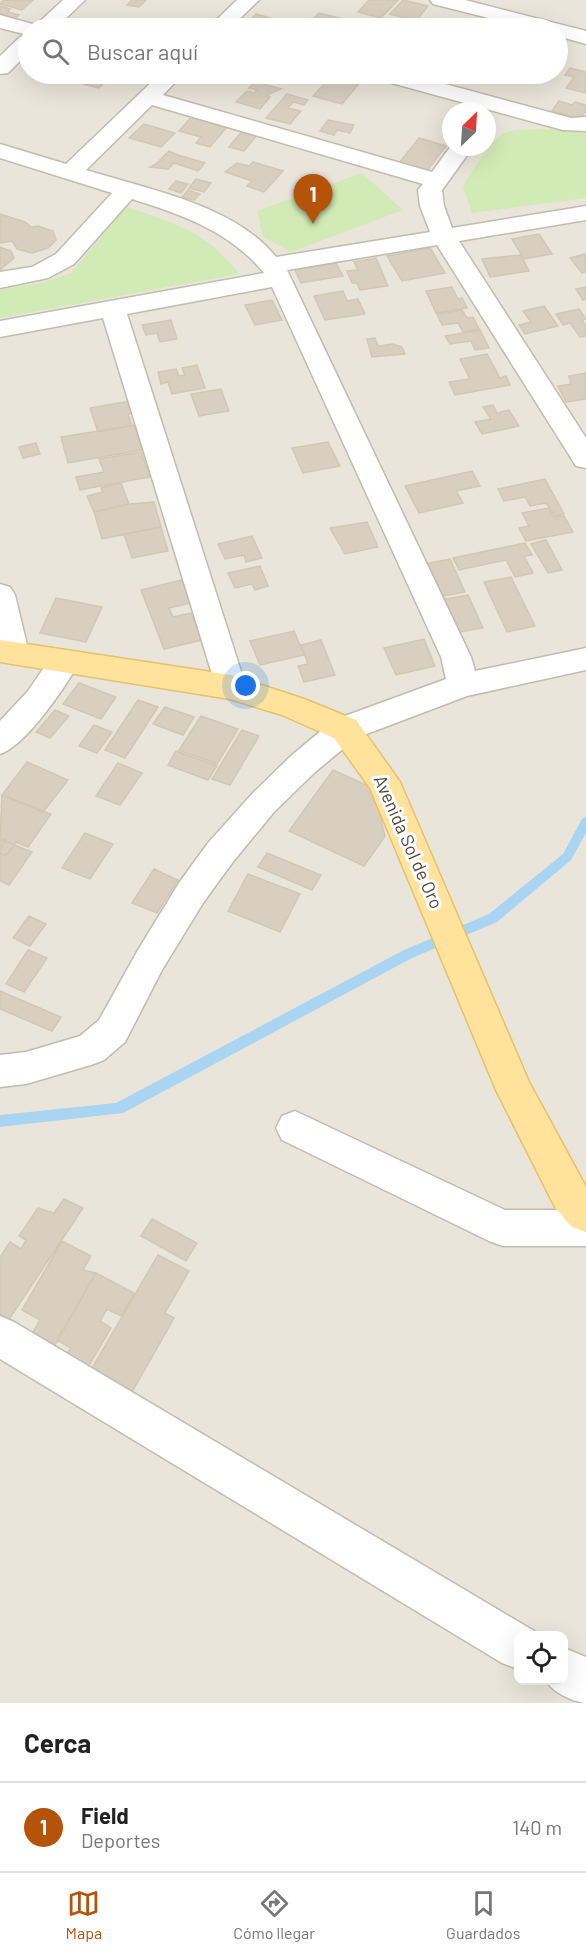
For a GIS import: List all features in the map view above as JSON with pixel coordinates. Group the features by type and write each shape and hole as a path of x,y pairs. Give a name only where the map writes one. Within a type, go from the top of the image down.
{"main road":[{"path":"7,652 231,687 293,707 345,729"},
{"name":"Avenida Sol de Oro","path":"345,729 384,782 514,1090 564,1188 586,1214"}],"street":[{"path":"55,18 75,0"},
{"path":"230,18 249,0"},
{"path":"440,0 511,18"},
{"path":"0,21 18,26"},
{"path":"568,33 586,38"},
{"path":"0,68 18,51"},
{"path":"70,173 162,84"},
{"path":"414,84 466,102"},
{"path":"148,97 436,180"},
{"path":"496,112 571,125 586,124"},
{"path":"0,151 188,208 223,225 276,271 456,657 463,685"},
{"path":"455,156 430,190 432,206 444,237 586,459"},
{"path":"0,280 39,273 65,259 128,190"},
{"path":"0,329 113,309 276,271 444,237 586,213"},
{"path":"113,309 231,687"},
{"path":"0,595 7,652"},
{"path":"0,1071 26,1068 91,1049 112,1031 150,960 185,902 220,853 263,803 303,764 345,729 463,685 586,659"},
{"path":"0,742 39,699 65,661"},
{"path":"296,1128 503,1228 586,1228"},
{"path":"0,1336 514,1644"},
{"path":"568,1672 586,1682"}],"shaded area":[{"path":"0,0 586,0 586,1703 0,1703"}],"green space":[{"path":"572,130 586,133 586,198 472,213 463,187 483,156 496,156 497,139 506,132"},
{"path":"362,173 403,210 291,252 263,237 257,211"},
{"path":"126,207 189,231 215,248 239,274 0,318 0,290 45,282 71,273"}],"building":[{"path":"4,0 33,0 22,10 0,4"},
{"path":"132,0 146,0 139,7 127,5"},
{"path":"369,0 398,0 381,18 358,12"},
{"path":"403,0 428,6 418,18 405,18 390,14"},
{"path":"0,6 10,9 8,12 19,15 14,20 0,16"},
{"path":"319,13 339,18 314,18"},
{"path":"256,14 271,18 252,18"},
{"path":"570,68 586,72 586,93 566,88 574,77 568,76"},
{"path":"83,84 103,84 99,88"},
{"path":"253,84 262,84 281,89 269,94 267,97 270,97 260,109 236,102 247,91 254,93 257,90 249,88"},
{"path":"324,84 359,84 342,104 313,96"},
{"path":"287,94 308,100 304,105 293,102 288,108 301,111 290,124 266,118"},
{"path":"559,101 572,105 575,102 586,105 586,111 580,118 552,111"},
{"path":"192,116 228,126 210,147 196,143 201,137 179,131"},
{"path":"328,120 354,125 350,133 337,130 334,135 320,131"},
{"path":"144,124 175,133 161,147 129,138"},
{"path":"243,130 258,134 244,151 229,147"},
{"path":"419,138 442,145 442,151 427,171 399,163"},
{"path":"169,151 205,163 198,171 174,163 168,169 150,167"},
{"path":"253,162 283,171 264,192 247,186 252,181 225,172 237,163 249,166"},
{"path":"196,179 211,183 204,192 189,188"},
{"path":"176,181 188,184 181,193 169,189"},
{"path":"188,190 200,194 194,200 182,197"},
{"path":"0,214 25,222 31,227 38,226 53,231 56,240 48,248 32,253 17,249 12,241 0,243"},
{"path":"539,234 552,254 524,259 512,239"},
{"path":"0,247 11,251 14,258 0,270"},
{"path":"430,248 445,273 402,281 387,256"},
{"path":"585,254 586,272 582,273 570,258"},
{"path":"521,255 529,271 490,277 482,259"},
{"path":"376,258 388,286 360,290 357,283 352,283 347,271 358,270 354,262"},
{"path":"336,263 343,276 301,283 295,270"},
{"path":"452,287 458,299 462,298 467,308 436,313 426,291"},
{"path":"586,287 586,299 583,300 576,289"},
{"path":"343,291 347,301 358,299 365,314 325,320 314,296"},
{"path":"272,300 282,320 255,325 245,305"},
{"path":"544,306 558,326 525,334 519,325 531,322 523,311"},
{"path":"579,309 586,319 582,320 586,326 586,336 580,337 570,323 563,325 556,314"},
{"path":"462,310 467,318 473,317 479,329 463,332 458,323 442,325 437,314"},
{"path":"171,320 177,339 160,342 157,333 146,335 142,325"},
{"path":"480,330 489,348 475,350 471,341 450,344 445,336"},
{"path":"375,338 378,346 393,344 402,347 405,354 372,357 367,339"},
{"path":"487,354 500,378 506,376 510,385 455,395 449,382 470,379 460,359"},
{"path":"197,365 205,388 172,394 168,382 161,384 158,372 176,369 179,376 185,375 182,368"},
{"path":"586,373 586,399 566,402 558,386 571,384 569,376"},
{"path":"221,389 229,411 199,416 191,394"},
{"path":"130,401 134,413 128,414 132,426 98,432 90,408"},
{"path":"493,405 497,413 509,410 519,426 482,434 475,422 491,419 483,407"},
{"path":"134,425 142,450 68,463 61,437"},
{"path":"328,442 340,466 303,473 292,448"},
{"path":"36,443 40,454 23,458 19,447"},
{"path":"141,452 150,477 80,490 76,477 104,472 99,459"},
{"path":"472,471 480,486 456,491 463,503 419,513 405,486"},
{"path":"545,479 564,514 556,516 546,503 530,506 525,497 504,501 498,489"},
{"path":"121,483 129,504 94,512 87,496 103,492 101,488"},
{"path":"154,502 161,527 102,539 94,512 129,504"},
{"path":"549,508 554,517 564,516 573,532 526,541 519,528 529,526 522,513"},
{"path":"367,522 378,547 345,554 330,528"},
{"path":"161,527 168,551 132,558 124,534"},
{"path":"252,536 262,558 246,562 244,555 225,559 218,544"},
{"path":"546,540 562,570 548,573 531,544"},
{"path":"525,543 532,555 524,556 533,573 515,577 506,560 459,570 453,558"},
{"path":"450,559 465,592 438,597 424,564"},
{"path":"260,566 268,586 255,590 252,584 235,588 228,573"},
{"path":"511,577 535,626 507,632 484,582"},
{"path":"182,580 191,603 169,608 173,617 191,613 202,640 164,649 141,590"},
{"path":"468,595 483,628 454,633 440,600"},
{"path":"56,598 102,607 86,642 40,633"},
{"path":"294,631 304,655 260,665 250,641"},
{"path":"424,639 435,666 396,675 384,648"},
{"path":"321,640 335,675 304,682 298,666 308,664 301,645"},
{"path":"79,683 116,697 101,719 63,704"},
{"path":"138,700 158,707 125,758 105,750"},
{"path":"165,707 194,717 183,735 153,724"},
{"path":"55,710 69,716 50,738 36,732"},
{"path":"201,716 238,729 217,764 179,750"},
{"path":"94,725 112,732 97,753 79,746"},
{"path":"242,730 259,736 230,785 212,779"},
{"path":"176,751 217,766 208,780 168,765"},
{"path":"27,762 68,780 43,812 2,795"},
{"path":"118,763 142,773 120,805 96,796"},
{"path":"333,770 373,788 385,836 364,866 289,831"},
{"path":"2,795 51,814 28,847 16,842 6,856 0,853 6,840 0,837"},
{"path":"85,833 113,844 90,879 62,868"},
{"path":"0,839 32,852 9,885 0,881"},
{"path":"267,853 321,875 312,890 258,867"},
{"path":"154,869 178,880 157,913 132,903"},
{"path":"248,874 300,894 280,932 228,911"},
{"path":"29,916 46,924 30,946 13,938"},
{"path":"28,950 47,958 24,992 6,984"},
{"path":"0,991 61,1017 52,1031 0,1009"},
{"path":"64,1199 83,1208 8,1321 0,1316 0,1257 10,1242 21,1249 26,1240 19,1236 38,1208 54,1213"},
{"path":"152,1219 197,1243 186,1261 141,1236"},
{"path":"62,1241 91,1256 83,1270 96,1273 55,1345 33,1332 40,1320 22,1310"},
{"path":"158,1255 189,1271 165,1313 174,1318 132,1392 91,1370"},
{"path":"96,1273 134,1293 121,1316 107,1309 100,1321 111,1328 88,1367 66,1355 71,1348 57,1340"}],"waterway":[{"path":"0,1121 118,1109 408,954 493,918 567,857 586,822"}],"place":[{"name":"Field","path":"313,224"}]}
